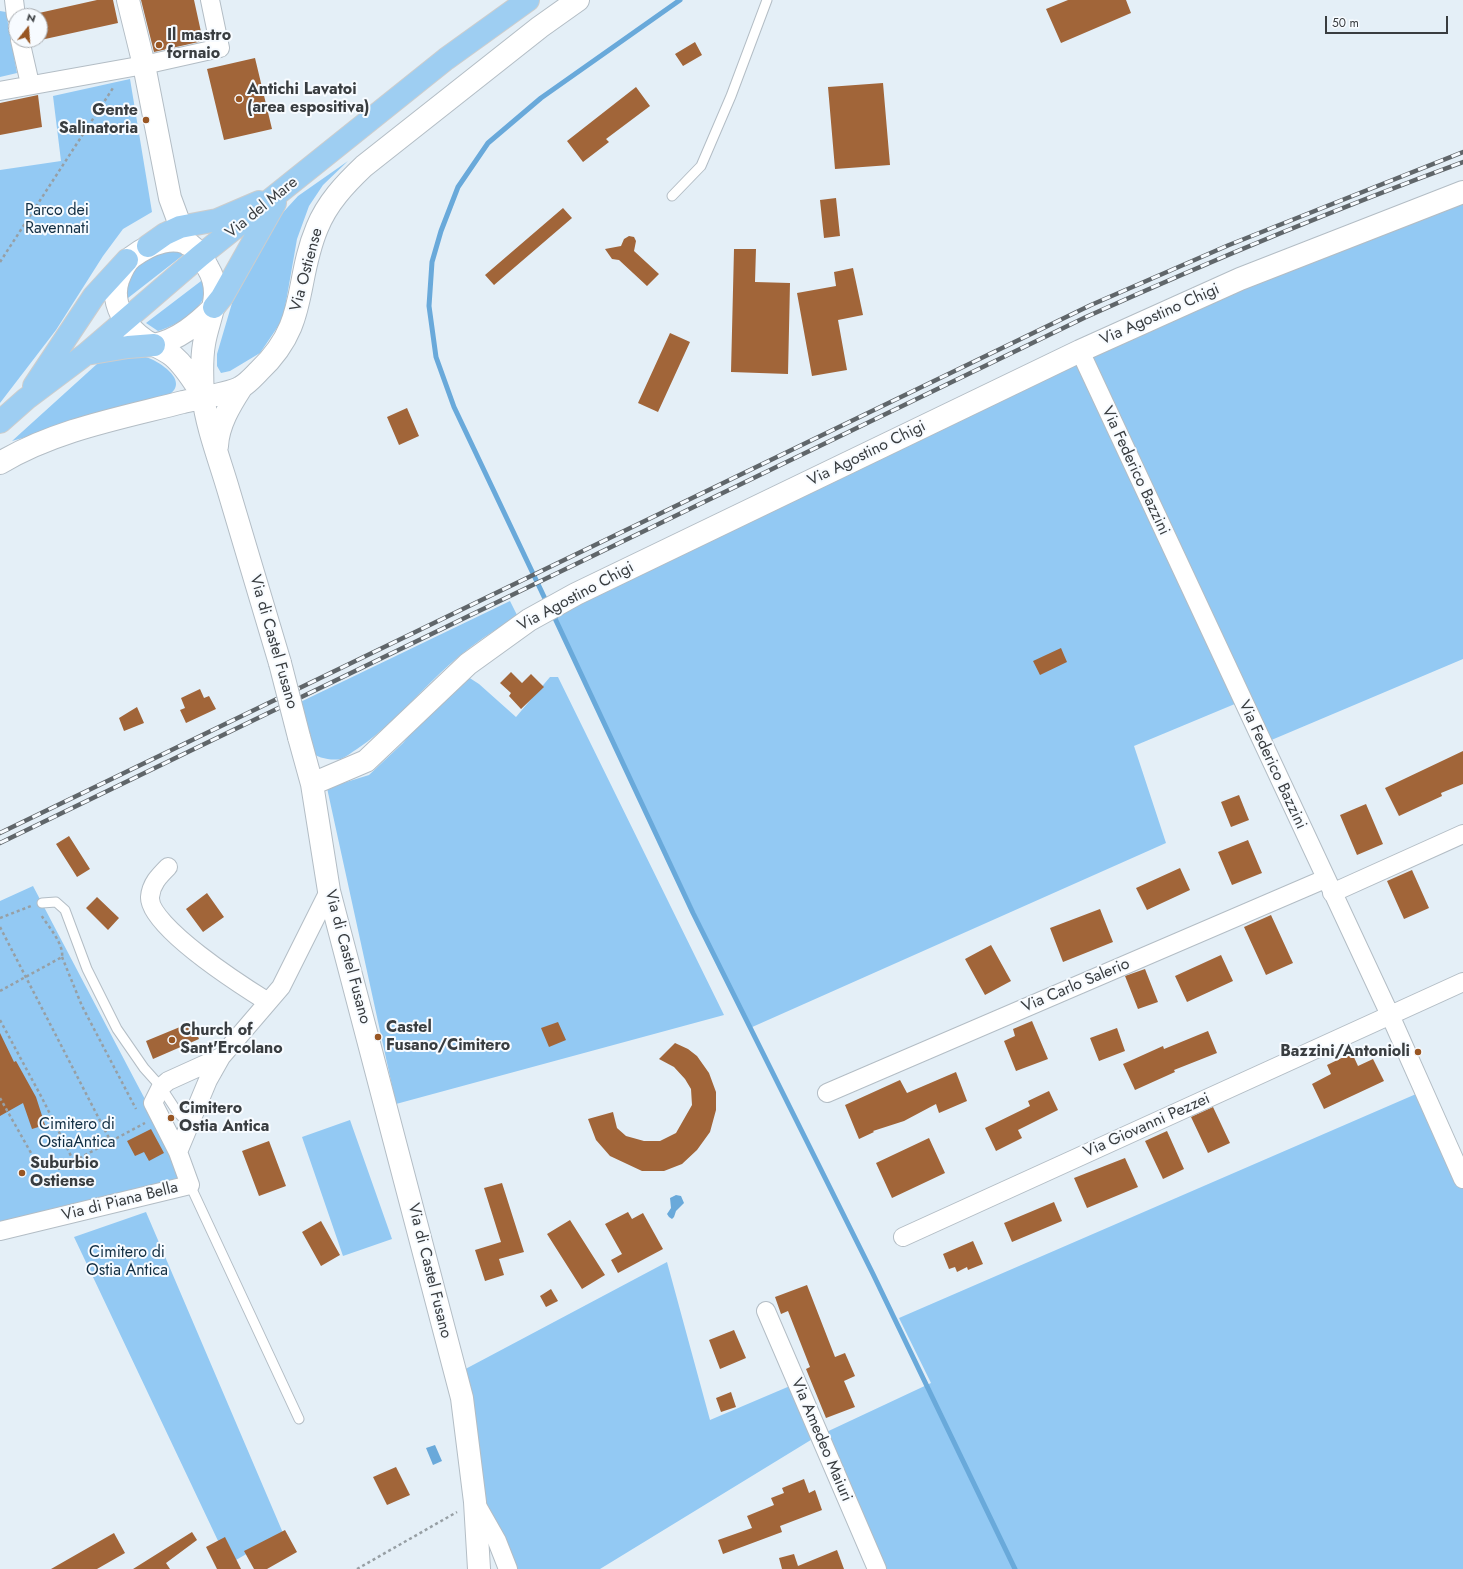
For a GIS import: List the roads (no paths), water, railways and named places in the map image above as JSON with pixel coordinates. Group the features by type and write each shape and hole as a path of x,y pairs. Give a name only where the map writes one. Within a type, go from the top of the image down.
{"main road":[{"name":"Via del Mare","path":"0,422 26,399 86,354 125,320 189,242 281,193 446,59 528,0"},
{"path":"148,246 165,234 189,242 217,220 281,193"},
{"path":"214,307 222,297 281,193"},
{"path":"26,399 90,301 127,260"},
{"path":"86,354 128,347 154,345"}],"street":[{"path":"128,0 134,66 170,198 189,242 214,282 216,288 214,307 202,355 204,397"},
{"path":"0,91 220,48 210,0"},
{"name":"Via Ostiense","path":"241,388 270,360 287,336 298,306 317,228 331,201 342,187 370,161 540,27 578,0"},
{"path":"22,48 30,84"},
{"name":"Via Agostino Chigi","path":"312,784 366,761 468,664 529,620 576,594 1080,351 1240,279 1463,192"},
{"path":"170,198 163,222 148,246 127,260 119,276 116,294 120,311 125,320 140,337 165,350 179,362 204,397"},
{"path":"154,345 175,338 200,320 214,307"},
{"name":"Via Federico Bazzini","path":"1080,351 1328,886 1390,1015 1462,1174"},
{"path":"0,463 24,450 57,436 241,388"},
{"path":"217,452 217,438 221,425 241,388"},
{"name":"Via di Castel Fusano","path":"204,397 217,452 280,663 312,784 329,891 462,1398 475,1502 487,1540 479,1569"},
{"name":"Via Carlo Salerio","path":"828,1093 1328,886 1463,834"},
{"path":"168,867 154,882 149,898 153,912 183,942 237,983 268,1002"},
{"path":"178,1152 189,1124 200,1103 208,1080 221,1057 281,987 329,891"},
{"name":"Via Giovanni Pezzei","path":"903,1237 1463,982"},
{"path":"161,1087 168,1081 221,1057"},
{"name":"Via di Piana Bella","path":"0,1231 190,1185 178,1152 148,1116 161,1087"},
{"name":"Via Amedeo Maiuri","path":"766,1311 877,1569"},
{"path":"487,1540 508,1569"}],"lane":[{"path":"672,196 695,174 704,161 767,0"},
{"path":"38,904 56,902 65,910 87,969 117,1029 144,1068 161,1087 178,1113 189,1124"},
{"path":"190,1185 299,1420"}],"waterway":[{"path":"547,603 454,407 436,357 429,306 432,262 441,231 458,187 488,143 541,98 680,0"},
{"path":"552,612 693,913 873,1274 1015,1569"}],"railway":[{"path":"0,833 1091,305 1229,245 1463,152"},
{"path":"0,843 1086,317 1273,236 1463,162"}],"place":[{"name":"Il mastro fornaio","path":"159,45"},
{"name":"Antichi Lavatoi (area espositiva)","path":"239,99"},
{"name":"Gente Salinatoria","path":"146,120"},
{"name":"Castel Fusano/Cimitero","path":"378,1037"},
{"name":"Church of Sant'Ercolano","path":"172,1040"},
{"name":"Bazzini/Antonioli","path":"1418,1052"},
{"name":"Cimitero Ostia Antica","path":"171,1118"},
{"name":"Suburbio Ostiense","path":"22,1173"}],"park label":[{"name":"Parco dei Ravennati","path":"57,220"},
{"name":"Cimitero di OstiaAntica","path":"77,1134"},
{"name":"Cimitero di Ostia Antica","path":"127,1262"}]}
